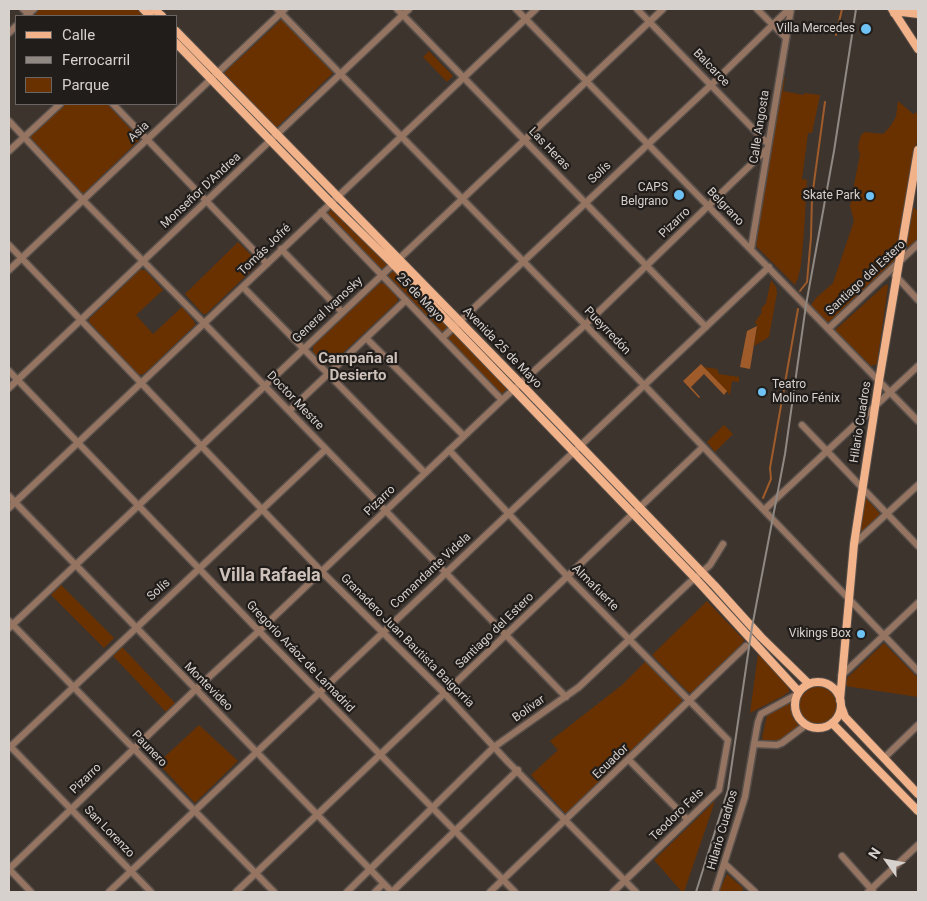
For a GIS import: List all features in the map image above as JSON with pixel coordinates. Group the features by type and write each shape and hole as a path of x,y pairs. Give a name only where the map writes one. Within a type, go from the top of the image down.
{"main road":[{"path":"143,9 156,13"},
{"path":"893,11 918,14"},
{"path":"893,11 918,49"},
{"name":"Avenida 25 de Mayo","path":"178,33 338,198 573,452 809,684"},
{"name":"Avenida 25 de Mayo","path":"178,45 331,203 396,262"},
{"name":"Hilario Cuadros","path":"840,701 854,544 893,274 899,262 916,174 918,150"},
{"name":"Avenida 25 de Mayo","path":"456,324 521,384 640,508 798,693"},
{"path":"829,685 837,682 841,677"},
{"path":"840,701 839,714 832,723 817,728 806,725 796,712 795,701 798,693 809,684 819,682 829,685 836,692 840,701 842,714 918,794"},
{"path":"832,723 918,811"}],"street":[{"name":"Las Heras","path":"397,9 706,326"},
{"name":"Monseñor D'Andrea","path":"9,388 409,9"},
{"name":"Belgrano","path":"516,9 918,421"},
{"name":"Tomás Jofré","path":"9,508 536,9"},
{"name":"Balcarce","path":"637,9 712,85 768,146"},
{"name":"General Ivanosky","path":"10,625 75,566 663,9"},
{"path":"757,9 786,38"},
{"name":"Solís","path":"442,338 712,85 790,9"},
{"name":"Calle Angosta","path":"751,249 790,9"},
{"name":"Asia","path":"9,270 211,80 281,10"},
{"name":"Pueyrredón","path":"281,10 340,74 463,198 918,671"},
{"path":"9,152 59,105"},
{"path":"114,105 267,264"},
{"name":"Doctor Mestre","path":"9,121 83,200 566,697"},
{"name":"Pizarro","path":"9,869 195,690 647,265 768,146"},
{"name":"25 de Mayo","path":"321,212 502,400"},
{"name":"Santiago del Estero","path":"899,262 918,244"},
{"path":"9,245 22,258"},
{"path":"281,249 342,312"},
{"name":"Granadero Juan Bautista Baigorria","path":"22,258 80,321 322,572 445,694 494,747 636,892"},
{"name":"Comandante Videla","path":"109,892 768,267"},
{"path":"893,274 918,300"},
{"name":"Santiago del Estero","path":"828,328 893,274"},
{"path":"243,287 425,473"},
{"path":"289,411 406,300"},
{"path":"366,338 464,436"},
{"path":"764,510 918,366"},
{"name":"Gregorio Aráoz de Lamadrid","path":"9,370 199,569 514,892"},
{"path":"802,425 918,546"},
{"name":"Santiago del Estero","path":"236,892 704,447"},
{"name":"Solís","path":"9,746 326,449"},
{"name":"Almafuerte","path":"449,450 568,577 728,740"},
{"path":"854,544 918,485"},
{"name":"Montevideo","path":"9,496 392,892"},
{"name":"Bolívar","path":"347,892 494,747 579,687 689,582 699,575 710,564 723,544"},
{"path":"841,677 918,603"},
{"name":"Paunero","path":"10,625 274,892"},
{"name":"Ecuador","path":"490,892 746,646"},
{"name":"Hilario Cuadros","path":"715,892 745,797 758,722 762,714 798,693"},
{"path":"754,744 782,744 806,725"},
{"path":"884,758 918,725"},
{"name":"Teodoro Fels","path":"613,892 719,790 728,740"},
{"name":"San Lorenzo","path":"9,746 151,892"},
{"path":"629,760 688,820"},
{"path":"392,892 518,770"},
{"path":"842,856 871,891 918,845"},
{"path":"725,864 754,892"},
{"path":"9,869 31,892"},
{"path":"375,892 384,884"},
{"path":"744,892 749,887"}],"green space":[{"path":"39,9 137,9 143,15 36,15 34,13"},
{"path":"282,19 333,73 276,128 224,73"},
{"path":"429,51 453,76 447,82 423,57"},
{"path":"782,77 785,78 783,91 804,95 804,93 820,95 812,133 808,133 802,179 807,180 804,232 801,265 795,285 756,246"},
{"path":"898,101 913,114 918,112 918,135 897,260 828,323 811,305 833,283 854,221 850,206 860,154 858,148 861,135 865,132 883,134 896,117"},
{"path":"64,105 108,105 140,139 83,194 30,137"},
{"path":"913,207 918,211 918,238 907,247 906,245"},
{"path":"333,208 388,264 381,270 327,214"},
{"path":"238,242 259,263 206,314 203,314 185,294"},
{"path":"140,270 145,270 163,290 136,315 153,334 182,307 194,321 195,325 144,374 138,375 89,322 89,319"},
{"path":"394,270 448,326 442,333 387,277"},
{"path":"771,280 776,287 777,293 769,337 754,346 757,326 755,322 766,303"},
{"path":"380,283 385,284 398,297 397,302 330,365 324,364 313,352 313,346"},
{"path":"885,285 888,286 877,364 871,366 835,330"},
{"path":"454,331 508,387 502,394 447,338"},
{"path":"704,367 717,369 719,374 739,377 739,382 732,381 730,395"},
{"path":"724,425 733,434 715,452 707,442"},
{"path":"866,498 881,515 862,532 860,530 863,500"},
{"path":"61,585 114,638 104,648 51,595"},
{"path":"707,601 744,640 739,650 692,693 688,692 652,655"},
{"path":"884,643 918,678 918,697 845,686 845,680"},
{"path":"122,647 175,703 166,712 113,656"},
{"path":"758,654 787,684 789,692 750,713"},
{"path":"646,661 681,695 682,702 569,812 565,813 531,775 558,750 550,741 622,685"},
{"path":"818,687 831,693 837,706 831,719 818,725 805,719 799,706 805,693"},
{"path":"794,701 791,708 794,718 799,725 783,740 764,741 762,738 767,715"},
{"path":"199,725 238,761 195,803 158,763"},
{"path":"715,801 684,892 682,892 654,860"},
{"path":"727,874 743,888 742,892 719,892"}],"shaded area":[{"path":"757,326 750,369 740,367 747,331"},
{"path":"701,364 727,391 724,395 704,374 691,387 699,398 683,381"}],"waterway":[{"path":"836,35 842,9"},
{"path":"800,291 807,282 812,197 825,102"},
{"path":"763,498 771,479 770,468 798,309"}],"railway":[{"path":"696,892 728,790 752,627 785,454 806,305 834,151 856,9"}],"place":[{"name":"Villa Mercedes","path":"866,29"},
{"name":"CAPS Belgrano","path":"679,195"},
{"name":"Skate Park","path":"870,196"},
{"name":"Teatro Molino Fénix","path":"762,392"},
{"name":"Vikings Box","path":"861,634"}],"district":[{"name":"Campaña al Desierto","path":"358,368"},
{"name":"Villa Rafaela","path":"270,576"}]}
